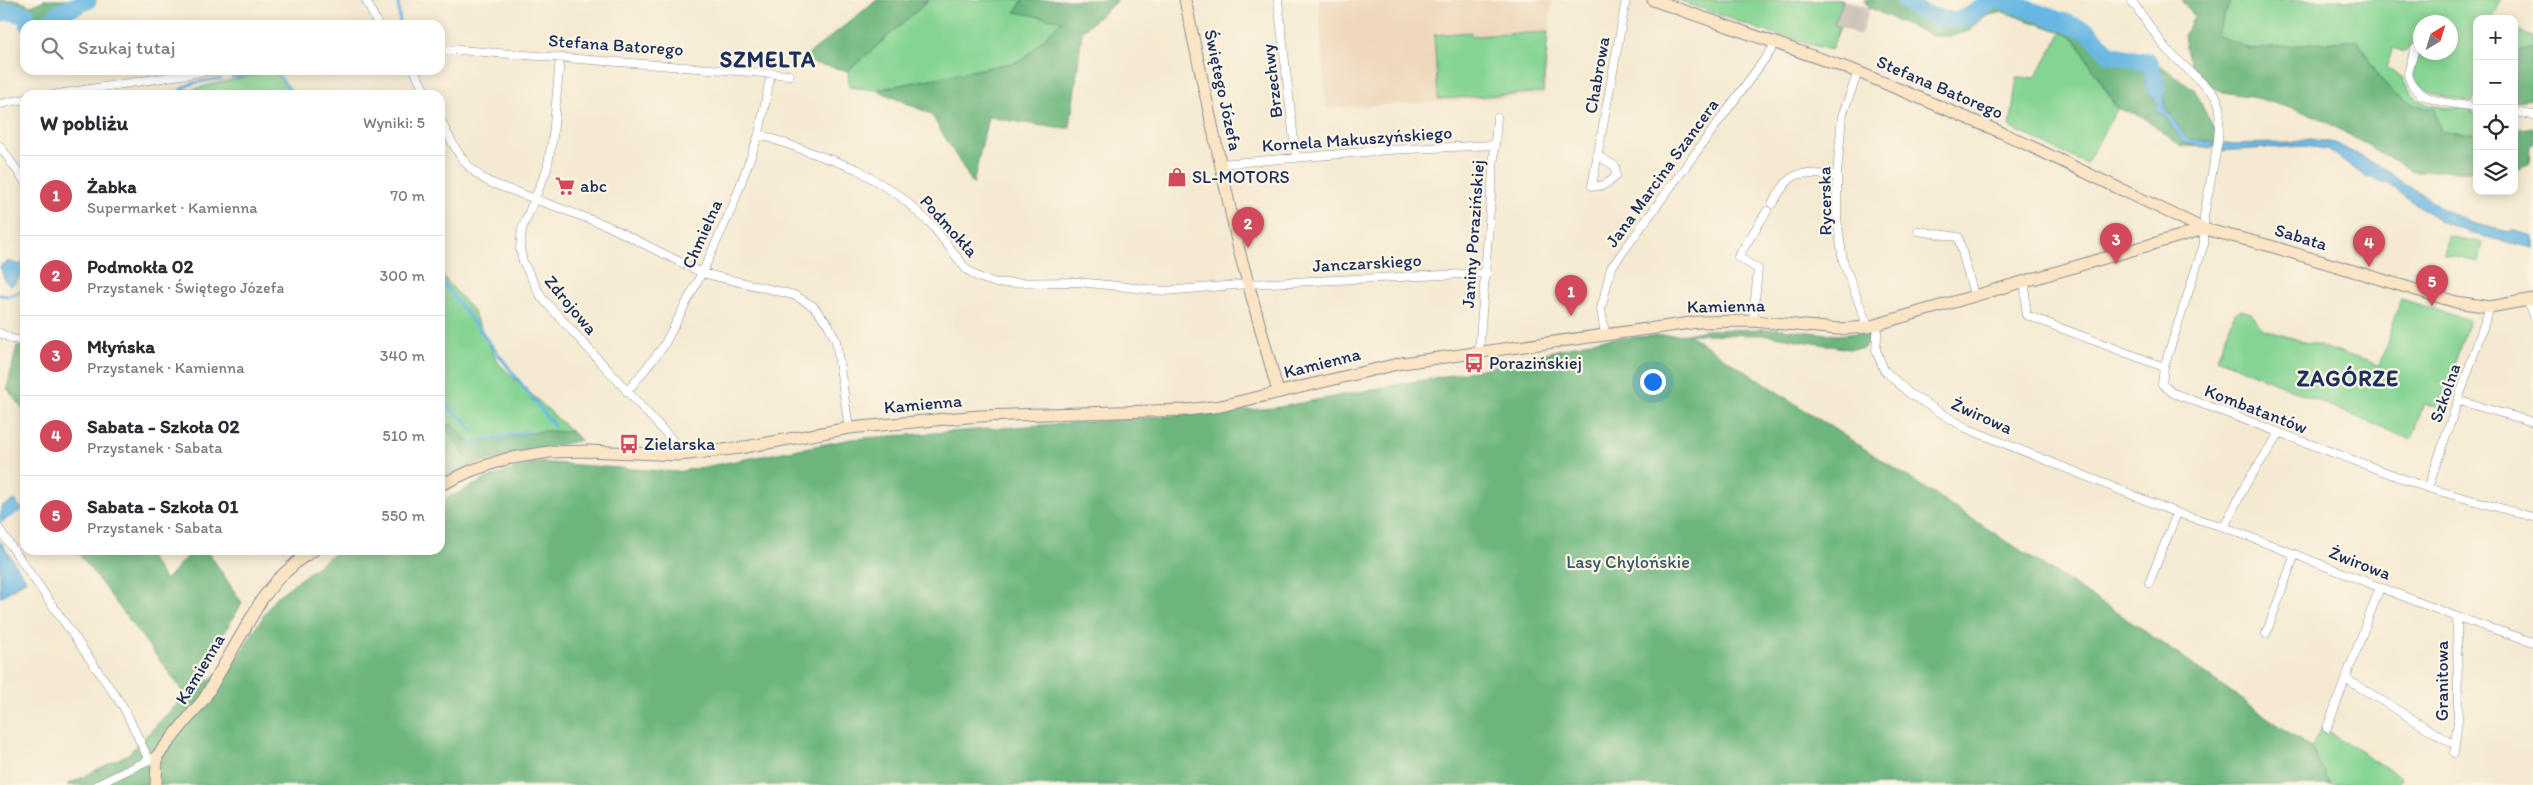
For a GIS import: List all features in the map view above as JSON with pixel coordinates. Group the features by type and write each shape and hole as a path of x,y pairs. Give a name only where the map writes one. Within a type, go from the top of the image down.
{"street":[{"path":"366,0 376,20"},
{"name":"Świętego Józefa","path":"1185,0 1248,284 1278,392"},
{"name":"Brzechwy","path":"1278,0 1296,158"},
{"name":"Chabrowa","path":"1597,155 1626,0"},
{"name":"Stefana Batorego","path":"1653,0 1774,40 1858,72 2006,134 2204,229"},
{"path":"2026,280 2026,315 2164,367 2204,244 2204,216 2218,141 2220,108 2216,96 2166,49 2131,0"},
{"name":"Jana Marcina Szancera","path":"1605,334 1601,309 1611,268 1772,48 1774,40"},
{"name":"Stefana Batorego","path":"445,51 458,50 789,75"},
{"path":"2413,55 2408,73 2415,90 2431,99 2473,105"},
{"name":"Zdrojowa","path":"560,58 553,136 547,169 522,229 520,248 523,262 531,281 542,298 672,441 679,455"},
{"name":"Rycerska","path":"1858,72 1842,116 1837,176 1837,220 1843,261 1873,326"},
{"name":"Chmielna","path":"627,392 663,348 702,273 732,208 759,134 771,73"},
{"path":"84,90 181,75"},
{"path":"417,75 424,90"},
{"path":"0,104 20,100"},
{"path":"2518,113 2533,115"},
{"name":"Janiny Porazińskiej","path":"1479,352 1487,273 1497,118"},
{"path":"445,129 458,153 476,175 608,226 702,273 794,295 813,306 828,324 836,341 849,428"},
{"name":"Podmokła","path":"759,134 857,168 900,196 932,225 966,269 978,277 996,283 1079,282 1165,292 1248,284"},
{"name":"Kornela Makuszyńskiego","path":"1221,164 1495,145"},
{"path":"0,146 20,175"},
{"path":"1772,204 1787,179 1796,174 1837,176"},
{"path":"1753,321 1758,269 1738,257 1767,212"},
{"name":"Kamienna","path":"445,483 499,462 549,452 588,451 679,455 740,448 849,428 979,416 1186,410 1221,406 1402,363 1698,322 1753,321 1838,329 1873,326 2026,280 2182,238 2204,229"},
{"name":"Sabata","path":"2204,229 2266,245 2456,302 2490,307 2530,300"},
{"path":"1918,231 1958,237 1974,295"},
{"name":"Janczarskiego","path":"1248,284 1487,273"},
{"path":"2530,300 2533,316"},
{"name":"Szkolna","path":"2428,488 2490,307"},
{"name":"Żwirowa","path":"1873,326 1876,350 1884,370 1895,382 1925,404 1966,428 2177,513 2224,527 2457,617 2533,642"},
{"path":"0,333 12,339 20,340"},
{"name":"Kombatantów","path":"2164,367 2162,384 2173,393 2428,488 2533,517"},
{"path":"2459,401 2533,422"},
{"path":"2224,527 2247,482 2279,434"},
{"path":"2148,583 2177,513"},
{"path":"0,530 124,708 153,758 156,785"},
{"path":"2266,634 2295,554"},
{"name":"Kamienna","path":"97,785 153,758 204,700 262,599 278,579 306,555"},
{"path":"2328,728 2380,587"},
{"name":"Granitowa","path":"2346,680 2455,749 2458,720 2457,617"}],"shaded area":[{"path":"1319,0 1552,0 1544,96 1326,108"},
{"path":"1843,0 1870,8 1860,35 1833,24"}],"green space":[{"path":"0,0 17,0 31,6 44,0 80,0 55,20 20,21 0,18"},
{"path":"877,0 929,0 848,71 801,60"},
{"path":"929,0 1023,0 1016,12 1063,20 1021,61 876,90 849,87 848,71"},
{"path":"1023,0 1118,0 1082,31 1070,128 1055,128 988,117 973,184 931,114 876,90 1021,61 1062,21 1015,12"},
{"path":"1678,0 1843,0 1834,24 1840,27 1831,50 1775,35"},
{"path":"1864,0 1913,0 1927,14 1940,18 1954,19 1966,17 1990,3 2000,0 2087,26 2125,63 2158,64 2194,89 2213,128 2218,133 2216,147 2181,146 2140,115 2118,109 2075,39 2062,32 2003,12 1985,16 1969,31 1952,36 1931,36 1870,8"},
{"path":"2181,0 2231,0 2216,35 2251,49 2358,40 2380,77 2395,94 2419,106 2435,109 2441,132 2473,134 2473,171 2413,171 2316,116 2257,98 2223,92 2208,84 2194,72 2187,53 2184,36 2194,17"},
{"path":"2231,0 2501,0 2494,15 2473,15 2473,102 2457,100 2428,91 2415,80 2413,72 2415,60 2458,60 2458,15 2413,15 2413,47 2411,46 2405,52 2393,48 2386,68 2402,77 2407,88 2414,96 2430,105 2472,109 2473,134 2441,132 2435,109 2419,106 2395,94 2380,77 2358,40 2251,49 2216,35"},
{"path":"2518,31 2533,37 2533,49 2518,50"},
{"path":"1471,32 1471,36 1548,32 1543,92 1438,99 1434,35"},
{"path":"2062,32 2075,39 2117,109 2086,164 2010,127 2017,77 2035,78"},
{"path":"2533,49 2533,99 2518,101 2518,50"},
{"path":"252,75 277,75 289,90 189,90"},
{"path":"2533,127 2533,144 2530,145 2529,164 2518,168 2518,150 2518,129"},
{"path":"2448,236 2483,243 2479,262 2445,255"},
{"path":"445,279 472,310 499,364 572,432 545,431 470,443 453,425 445,425"},
{"path":"2401,299 2469,320 2440,408 2424,403 2411,440 2217,358 2235,313 2241,310 2251,313 2263,329 2380,365"},
{"name":"Lasy Chylońskie","path":"1782,329 1837,335 1867,332 1869,341 1864,348 1848,349 1769,335 1688,334 2140,628 2311,748 2331,785 67,785 128,754 186,695 80,555 148,555 166,580 186,557 185,555 210,555 242,603 188,694 233,664 275,598 332,555 445,555 445,500 488,478 536,462 677,472 852,439 1274,408 1482,369 1601,339 1687,334 1705,330"},
{"path":"17,346 20,346 20,406 7,388"},
{"path":"445,425 471,465 445,477"},
{"path":"445,425 453,425 470,443 545,431 572,432 581,440 471,465"},
{"path":"2322,727 2401,777 2397,785 2331,785 2311,748"}],"water":[{"path":"2149,67 2153,67 2155,74 2159,75 2165,106 2186,138 2213,142 2212,148 2183,143 2164,115 2157,113 2157,102 2144,86 2146,75 2150,75"},
{"path":"2310,139 2335,143 2385,169 2440,208 2471,223 2533,236 2533,248 2473,234 2440,221 2388,184 2363,175 2328,149 2303,146 2218,151 2222,144 2291,143"},
{"path":"8,261 19,265 20,276 10,286 5,281 0,266"},
{"path":"15,500 20,507 20,511 0,522 2,506"},
{"path":"0,541 26,580 1,597 0,597"}],"waterway":[{"path":"51,20 58,14 88,0"},
{"path":"398,0 400,20"},
{"path":"1905,0 1917,10 1941,19 1950,20 1968,17 1991,0"},
{"path":"2002,0 2088,31 2109,54 2150,63 2157,89"},
{"path":"0,13 10,11 27,16 28,20"},
{"path":"232,77 247,75"},
{"path":"278,75 290,90"},
{"path":"180,90 202,81 221,79"},
{"path":"445,285 554,426"},
{"path":"0,295 13,295 20,292"},
{"path":"445,405 465,420 473,431"},
{"path":"468,444 528,431"},
{"path":"0,522 20,510"}],"place":[{"name":"SL-MOTORS","path":"1177,177"},
{"name":"abc","path":"565,186"},
{"name":"Podmokła 02","path":"1248,248"},
{"name":"Młyńska","path":"2116,264"},
{"name":"Sabata - Szkoła 02","path":"2369,267"},
{"name":"Sabata - Szkoła 01","path":"2432,306"},
{"name":"Żabka","path":"1571,316"},
{"name":"Porazińskiej","path":"1474,363"},
{"name":"Zielarska","path":"629,444"}],"district":[{"name":"SZMELTA","path":"768,59"},
{"name":"ZAGÓRZE","path":"2348,378"}]}
